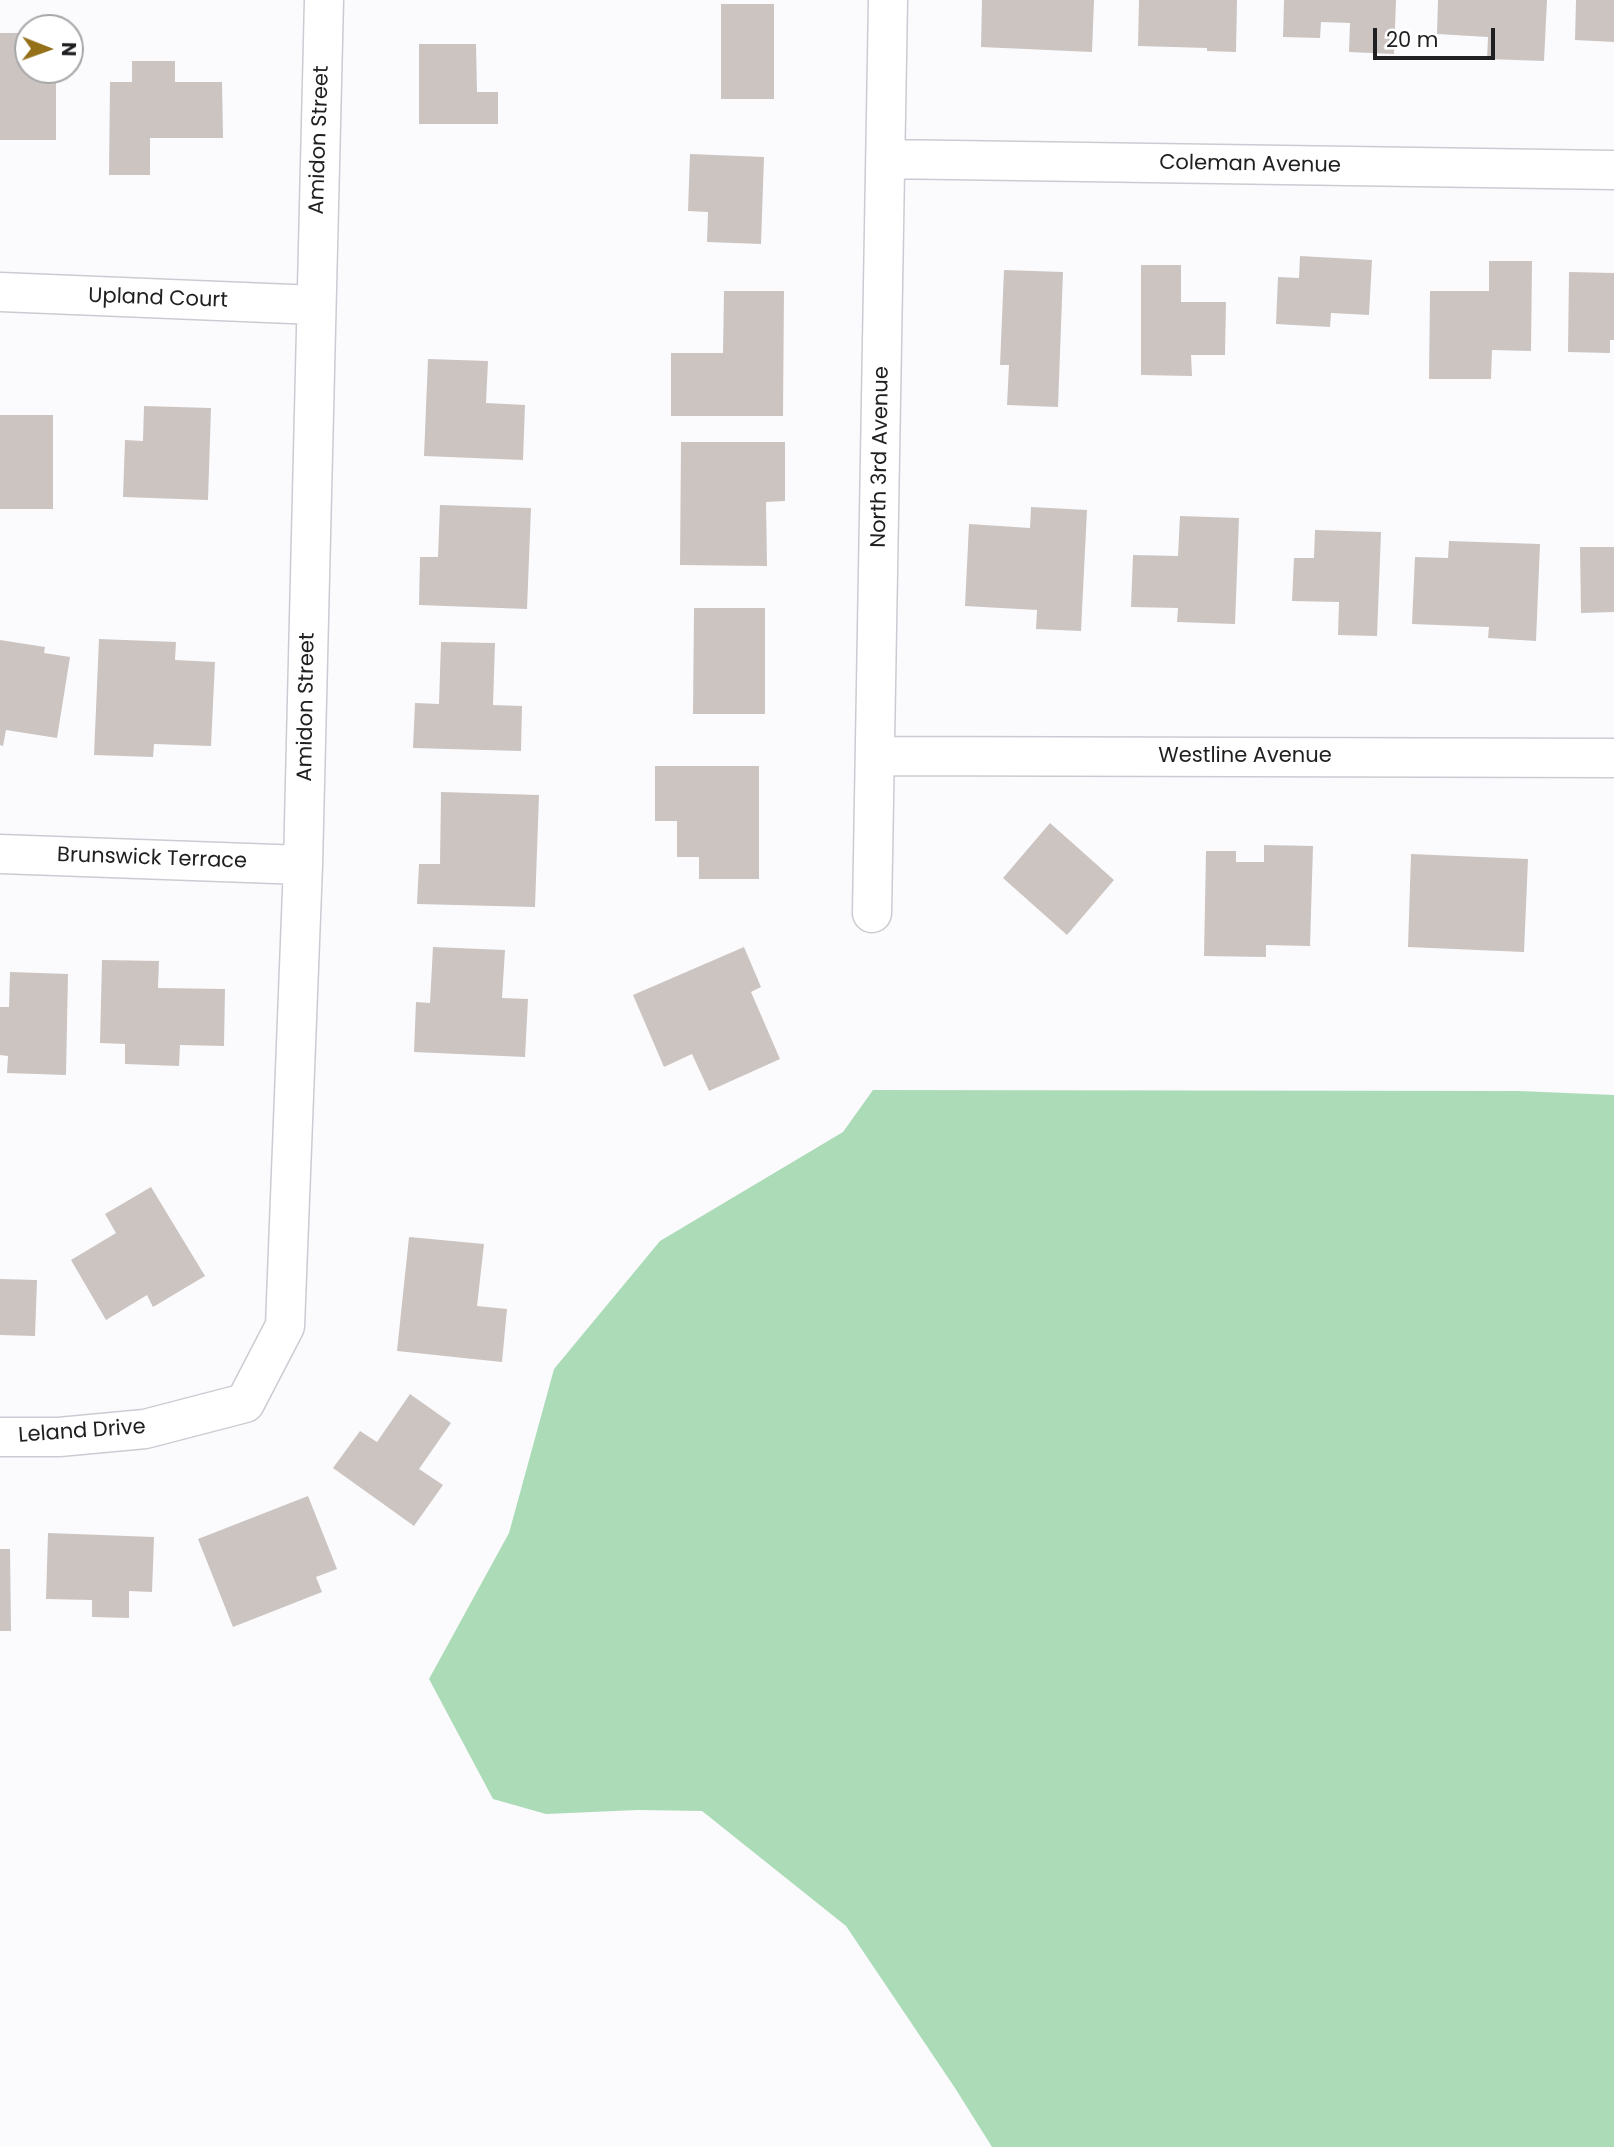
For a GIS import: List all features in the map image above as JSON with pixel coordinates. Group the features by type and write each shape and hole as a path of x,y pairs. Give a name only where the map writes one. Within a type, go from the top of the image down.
{"street":[{"name":"Amidon Street","path":"245,1403 285,1326 303,865 324,0"},
{"name":"North 3rd Avenue","path":"872,914 888,0"},
{"name":"Coleman Avenue","path":"886,159 1614,170"},
{"name":"Upland Court","path":"0,292 316,305"},
{"name":"Westline Avenue","path":"876,756 1614,758"},
{"name":"Brunswick Terrace","path":"0,854 303,865"},
{"name":"Leland Drive","path":"0,1437 60,1437 145,1429 245,1403"}],"green space":[{"path":"873,1090 1519,1091 1614,1095 1614,2147 992,2147 846,1926 702,1811 638,1810 546,1814 493,1799 429,1679 509,1533 554,1369 660,1241 843,1132"}],"building":[{"path":"982,0 1094,0 1092,52 981,47"},
{"path":"1139,0 1237,0 1236,52 1207,51 1207,48 1138,46"},
{"path":"1284,0 1396,0 1394,54 1349,52 1350,23 1321,22 1320,38 1283,37"},
{"path":"1438,0 1547,0 1544,61 1487,59 1488,37 1437,34"},
{"path":"1576,0 1614,0 1614,42 1575,40"},
{"path":"721,4 774,4 774,99 721,99"},
{"path":"0,33 14,33 14,84 56,84 56,140 0,140"},
{"path":"419,44 476,44 477,92 498,92 498,124 419,124"},
{"path":"132,61 175,61 175,82 222,82 223,138 150,138 150,175 109,175 110,82 132,82"},
{"path":"690,154 764,157 761,244 707,242 708,212 688,211"},
{"path":"1300,256 1372,260 1369,315 1331,313 1330,327 1276,324 1278,277 1299,278"},
{"path":"1489,261 1532,261 1531,351 1492,350 1491,379 1429,379 1430,291 1489,291"},
{"path":"1141,265 1181,265 1181,302 1226,302 1225,355 1191,355 1192,376 1141,375"},
{"path":"1004,270 1063,272 1058,407 1007,405 1009,365 1000,365"},
{"path":"1569,272 1614,273 1614,340 1610,340 1610,353 1568,352"},
{"path":"724,291 784,291 783,416 671,416 671,353 723,353"},
{"path":"428,359 488,361 486,403 525,405 523,460 424,456"},
{"path":"144,406 211,408 208,500 123,497 125,440 143,441"},
{"path":"0,415 53,415 53,509 0,509"},
{"path":"681,442 785,442 785,501 766,502 767,566 680,565"},
{"path":"440,505 531,508 527,609 419,605 420,557 438,557"},
{"path":"1031,507 1087,510 1081,631 1036,629 1037,610 965,606 969,524 1030,528"},
{"path":"1180,516 1239,518 1235,624 1177,622 1178,608 1131,607 1133,555 1178,556"},
{"path":"1315,530 1381,532 1377,636 1338,635 1339,602 1292,601 1294,558 1314,558"},
{"path":"1449,541 1540,544 1536,641 1488,638 1489,627 1412,624 1415,557 1448,558"},
{"path":"1580,547 1614,547 1614,612 1581,613"},
{"path":"694,608 765,608 765,714 693,714"},
{"path":"99,639 176,642 175,660 215,662 211,746 154,744 153,757 94,755"},
{"path":"0,640 45,647 44,653 70,657 57,738 6,730 3,746 0,745"},
{"path":"441,642 495,643 493,705 522,706 521,751 413,748 415,703 439,704"},
{"path":"655,766 759,766 759,879 699,879 699,857 677,857 677,821 655,821"},
{"path":"441,792 539,795 535,907 417,904 419,864 440,864"},
{"path":"1050,823 1114,880 1067,935 1003,878"},
{"path":"1264,845 1313,846 1310,946 1266,945 1266,957 1204,956 1206,851 1236,851 1236,862 1264,862"},
{"path":"1411,854 1528,859 1524,952 1408,947"},
{"path":"433,947 505,950 502,998 528,999 525,1057 414,1052 416,1002 430,1003"},
{"path":"744,947 761,987 751,992 780,1059 709,1091 692,1054 664,1067 633,995"},
{"path":"102,960 159,961 158,988 225,989 224,1046 180,1045 179,1066 125,1064 125,1044 100,1043"},
{"path":"10,972 68,974 66,1075 7,1073 8,1056 0,1055 0,1007 9,1007"},
{"path":"151,1187 205,1276 153,1307 147,1295 106,1320 71,1260 116,1233 105,1214"},
{"path":"409,1237 484,1244 477,1306 507,1309 502,1362 397,1351"},
{"path":"0,1279 37,1280 35,1336 0,1335"},
{"path":"410,1394 451,1423 419,1469 443,1485 414,1526 333,1468 360,1431 377,1442"},
{"path":"308,1496 337,1569 316,1577 322,1592 233,1627 198,1539"},
{"path":"48,1533 154,1537 152,1592 129,1591 129,1618 92,1617 92,1600 46,1599"},
{"path":"0,1549 10,1549 11,1631 0,1631"}]}
